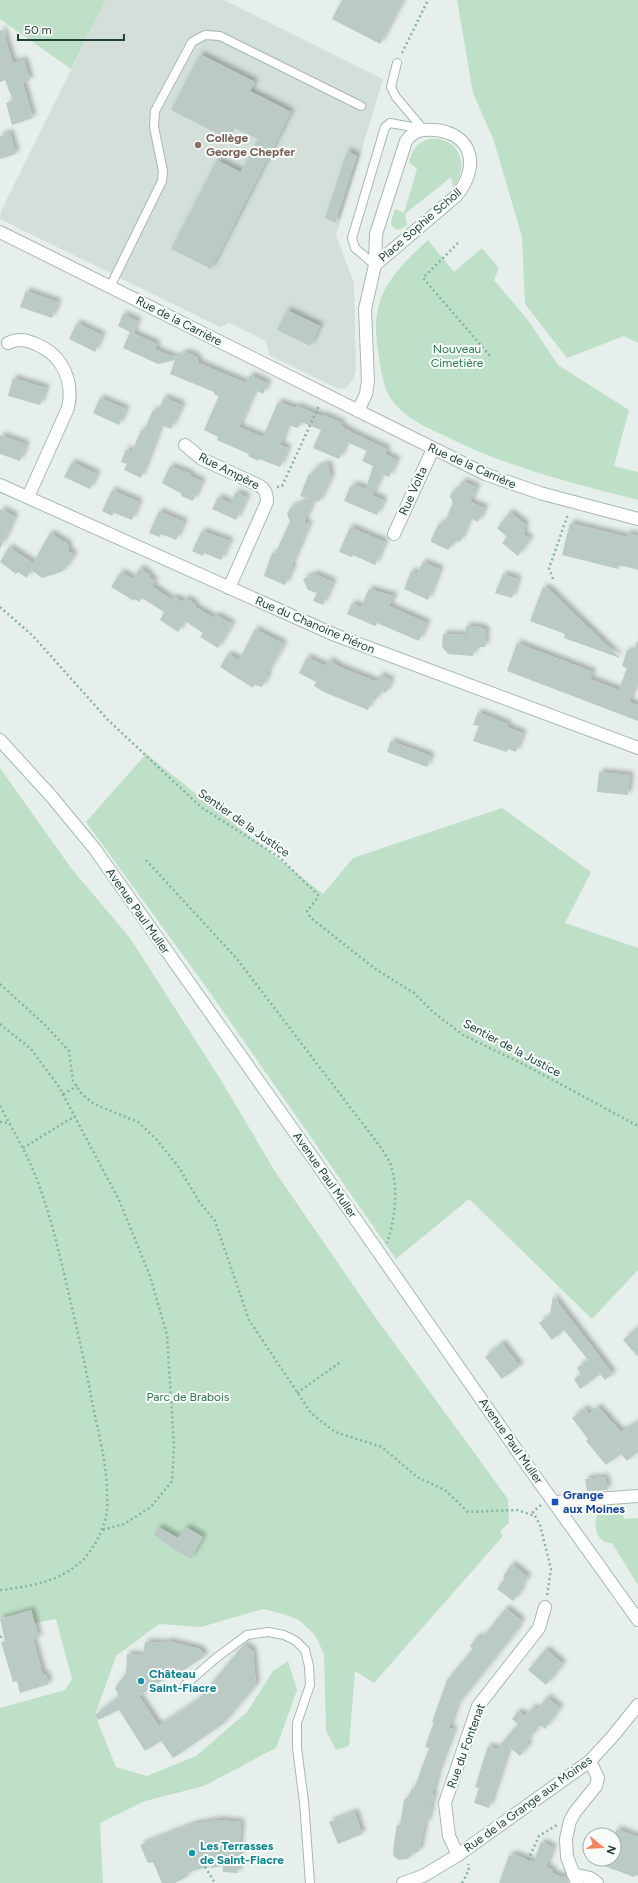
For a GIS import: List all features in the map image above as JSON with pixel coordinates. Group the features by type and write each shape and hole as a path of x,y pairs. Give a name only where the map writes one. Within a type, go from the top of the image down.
{"street":[{"name":"Place Sophie Scholl","path":"423,129 447,132 457,136 465,146 470,158 471,171 465,186 456,196 375,265 376,234 406,141 411,134 423,129"},
{"name":"Rue de la Carrière","path":"0,232 433,449 502,481 638,519"},
{"path":"358,411 367,389 365,309 375,265"},
{"path":"8,343 24,339 43,347 60,362 66,372 69,383 70,400 68,408 28,497"},
{"name":"Rue Ampère","path":"185,445 202,459 260,486 266,492 267,502 228,588"},
{"name":"Rue Volta","path":"394,534 433,449"},
{"name":"Rue du Chanoine Piéron","path":"0,485 228,588 367,648 638,748"},
{"name":"Avenue Paul Muller","path":"0,740 51,796 94,848 638,1620"},
{"path":"555,1502 638,1496"},
{"name":"Rue du Fontenat","path":"461,1853 449,1836 445,1803 478,1706 539,1628 545,1607"},
{"name":"Rue de la Grange aux Moines","path":"402,1883 423,1876 461,1853 590,1761 638,1705"},
{"path":"590,1761 598,1778 596,1786 575,1812 570,1821 565,1845 567,1857 575,1878 590,1878 597,1883"}],"lane":[{"path":"110,287 162,181 163,171 154,127 155,111 192,42 205,35 220,36 361,106"},
{"path":"397,63 391,87 396,97 423,129"},
{"path":"375,265 355,248 352,238 385,127 390,123 423,129"},
{"path":"185,1685 216,1658 247,1635 268,1632 284,1635 296,1641 304,1650 309,1666 310,1685 297,1723 297,1748 304,1802 310,1883"}],"path":[{"path":"397,63 428,0"},
{"path":"458,243 423,278 491,357"},
{"path":"266,492 282,486 325,394"},
{"path":"552,579 549,568 573,502"},
{"name":"Sentier de la Justice","path":"0,606 33,636 108,720 200,807 279,857 318,895 307,911 311,918 374,968 414,993 433,1012 463,1035 525,1065 638,1126"},
{"path":"146,860 237,959 382,1149 392,1167 395,1201 390,1233 382,1256"},
{"path":"0,984 45,1024 69,1051 74,1081 82,1094 94,1104 138,1122 156,1139 178,1166 200,1202 214,1221 249,1320 311,1413 335,1432 382,1447 417,1477 445,1490 468,1512 517,1510 535,1516"},
{"path":"0,1024 31,1049 63,1094 75,1116 119,1200 150,1276 167,1335 174,1447 172,1481 151,1507 124,1524 102,1530"},
{"path":"63,1094 77,1086"},
{"path":"0,1106 23,1148 39,1184 51,1223 85,1361 104,1461 108,1492 107,1508 102,1530 94,1546 83,1560 58,1578 0,1590"},
{"path":"23,1148 75,1116"},
{"path":"0,1122 10,1123"},
{"path":"298,1393 342,1361"},
{"path":"541,1505 534,1510 535,1516 540,1525 551,1570 545,1607"},
{"path":"528,1860 539,1836 564,1821 570,1821"},
{"path":"461,1853 469,1870 462,1883"},
{"path":"205,1867 214,1883"}],"shaded area":[{"name":"Collège George Chepfer","path":"106,0 224,0 383,79 336,235 354,283 356,368 354,378 346,388 339,389 334,387 269,355 266,341 250,333 229,323 220,327 0,219 1,211"}],"green space":[{"path":"0,0 106,0 71,69 0,19"},
{"path":"457,0 638,0 638,343 624,336 567,358 525,304 522,237 494,141 473,93"},
{"path":"429,139 439,139 448,142 455,147 461,162 461,170 458,179 453,188 451,177 405,214 407,225 398,230 395,229 391,222 395,209 404,213 417,169 409,162 410,158 418,145"},
{"name":"Nouveau Cimetière","path":"428,240 454,272 482,248 499,268 494,280 528,320 558,365 629,410 614,466 638,472 638,500 538,473 489,455 422,425 404,413 394,403 384,385 378,351 376,332 380,301 386,288 403,264"},
{"path":"146,754 323,894 353,858 502,808 591,872 565,923 638,948 638,1270 592,1319 469,1199 396,1259 206,987 86,822"},
{"name":"Parc de Brabois","path":"0,768 71,868 130,938 219,1077 276,1173 373,1314 508,1499 509,1523 500,1531 503,1536 374,1683 355,1671 349,1746 336,1750 326,1731 324,1654 315,1635 299,1620 263,1609 201,1627 159,1624 116,1656 95,1715 116,1767 147,1776 196,1756 247,1712 273,1671 288,1661 297,1690 276,1748 204,1786 145,1801 100,1823 103,1883 0,1883 0,1708 65,1690 72,1679 56,1619 35,1623 31,1610 0,1619"},
{"path":"622,1509 624,1519 638,1518 638,1585 612,1543 602,1540 599,1537 596,1528 596,1517 598,1512"}],"building":[{"path":"342,0 403,0 380,44 332,19"},
{"path":"3,30 13,63 24,60 30,80 23,83 33,118 12,125 6,103 13,101 5,80 0,82 0,31"},
{"path":"200,54 255,82 250,91 291,112 211,269 171,249 217,160 241,172 258,139 232,127 226,138 171,110"},
{"path":"10,133 16,154 0,159 0,136"},
{"path":"347,151 357,156 335,223 325,218"},
{"path":"26,291 58,302 52,318 20,307"},
{"path":"287,310 320,326 310,346 277,330"},
{"path":"123,314 138,321 133,333 157,344 155,349 176,358 186,352 197,357 199,363 246,383 250,375 268,383 263,394 255,390 239,427 263,437 278,402 296,408 297,406 342,423 341,426 351,432 387,449 385,454 397,460 389,477 382,474 372,495 384,500 377,515 344,501 350,487 356,485 366,489 373,466 362,461 367,451 347,442 339,459 313,448 321,430 301,422 298,428 288,425 280,445 288,448 280,467 259,459 258,461 248,456 249,454 217,440 218,437 204,430 219,396 214,394 214,392 170,374 175,360 158,364 123,348 130,332 118,326"},
{"path":"77,323 102,335 95,352 69,339"},
{"path":"13,378 46,388 40,405 8,396"},
{"path":"164,397 182,405 171,429 161,425 141,478 124,470 127,464 121,462 126,449 132,452 141,430 144,431 153,410 158,412"},
{"path":"100,398 126,409 119,425 93,413"},
{"path":"0,435 26,444 20,461 0,454"},
{"path":"72,462 97,474 90,489 64,477"},
{"path":"328,463 331,477 319,502 313,501 304,522 309,524 291,566 293,567 285,585 264,576 272,553 275,554 290,521 287,514 290,508 309,499 300,496 309,474 311,475 314,469"},
{"path":"170,466 191,474 190,476 202,481 193,501 181,496 182,494 162,483"},
{"path":"462,481 477,487 470,502 485,508 478,522 470,518 460,542 456,540 448,550 431,542 431,540 438,525 445,522 453,502 450,497 452,492 458,489"},
{"path":"112,490 139,502 132,520 114,513 112,516 102,511"},
{"path":"236,492 247,497 236,520 212,509 218,497 230,503"},
{"path":"0,509 15,516 0,549"},
{"path":"159,511 184,522 176,540 161,534 160,537 149,533"},
{"path":"510,512 526,525 523,530 525,531 523,534 530,539 518,556 502,543 507,537 497,528"},
{"path":"570,523 627,537 627,533 638,536 638,570 619,565 618,569 562,555"},
{"path":"350,527 385,542 375,565 353,555 352,557 339,552"},
{"path":"202,531 230,541 221,560 204,553 203,556 192,551"},
{"path":"50,533 68,544 69,551 74,555 66,568 61,572 42,578 30,569 27,578 18,572 16,574 0,562 9,547 33,563 32,565"},
{"path":"423,562 440,569 428,600 404,589 411,571 417,574"},
{"path":"140,568 150,575 149,577 155,581 152,586 172,600 174,597 183,602 186,598 196,605 195,607 214,618 216,615 232,624 218,648 200,637 203,633 185,621 178,632 160,620 164,612 142,598 139,602 135,599 134,601 111,587 121,572 133,579"},
{"path":"315,574 333,582 323,605 313,601 317,593 308,590 303,579"},
{"path":"503,574 518,579 512,598 495,593"},
{"path":"543,587 549,589 620,658 564,638 565,634 530,621"},
{"path":"369,589 394,596 389,606 427,623 419,641 377,623 375,626 347,614 352,603 361,607"},
{"path":"466,626 479,627 486,630 485,647 477,647 477,650 474,650 473,656 448,654 442,647 443,634 465,635"},
{"path":"255,629 284,644 266,675 268,676 262,687 254,685 253,688 220,667 228,654 239,660"},
{"path":"637,642 638,677 629,702 638,705 638,721 507,671 517,643 593,672 590,679 619,690 627,668 622,666 627,650 633,653"},
{"path":"307,657 326,666 329,660 340,667 377,682 380,675 391,680 386,693 380,691 376,700 372,699 368,710 326,693 314,686 316,682 299,673"},
{"path":"478,712 508,724 507,727 523,733 516,752 508,749 507,752 473,741 479,726 473,725"},
{"path":"391,741 431,756 427,767 387,752"},
{"path":"599,772 630,775 628,795 597,792"},
{"path":"553,1296 613,1374 605,1380 596,1369 595,1370 599,1375 580,1389 574,1379 581,1374 577,1368 588,1360 564,1330 552,1340 539,1323 550,1315"},
{"path":"638,1327 638,1357 623,1340"},
{"path":"502,1343 520,1366 502,1379 485,1357"},
{"path":"598,1407 621,1432 638,1422 638,1452 627,1461 621,1454 606,1465 586,1441 588,1439 572,1418 585,1408 589,1414"},
{"path":"605,1477 608,1490 587,1491 585,1479"},
{"path":"159,1527 178,1538 186,1527 203,1537 191,1559 172,1548 154,1534"},
{"path":"512,1564 528,1577 520,1588 522,1589 513,1601 497,1589 505,1578 503,1576"},
{"path":"506,1608 522,1621 517,1628 518,1629 457,1705 449,1728 454,1729 438,1772 432,1795 434,1795 431,1808 427,1823 425,1822 419,1852 413,1852 408,1859 398,1860 393,1855 397,1825 400,1825 404,1800 409,1796 412,1788 414,1789 429,1748 425,1747 447,1680 473,1649 470,1646 478,1636 481,1639"},
{"path":"31,1610 39,1638 33,1639 43,1675 46,1674 49,1684 20,1693 17,1681 13,1682 1,1642 5,1641 0,1619"},
{"path":"168,1641 200,1649 205,1656 176,1675 174,1672 139,1696 159,1726 198,1700 244,1644 253,1651 256,1685 223,1724 173,1758 161,1741 145,1751 119,1710 98,1720 95,1715 119,1697 115,1688 126,1673 127,1654 143,1655 145,1642 166,1643"},
{"path":"546,1649 563,1664 546,1685 528,1670"},
{"path":"547,1697 560,1708 545,1729 540,1725 526,1742 529,1745 520,1756 509,1747 489,1808 474,1803 479,1788 475,1787 488,1746 497,1749 518,1724 512,1719 518,1711 525,1716 533,1707 537,1710"},
{"path":"355,1812 362,1834 338,1844 329,1822"},
{"name":"Les Terrasses de Saint-Fiacre","path":"219,1820 241,1822 238,1873 223,1872 223,1866 211,1868 211,1866 186,1873 188,1876 175,1883 162,1883 153,1862 148,1863 140,1845 194,1824"},
{"path":"622,1831 638,1837 638,1876 635,1875 634,1877 607,1867 622,1867"},
{"path":"541,1842 553,1847 546,1867 553,1870 552,1873 568,1879 569,1883 499,1883 509,1855 512,1856 513,1854 534,1862"}],"place":[{"name":"Collège George Chepfer","path":"198,145"},
{"name":"Grange aux Moines","path":"555,1502"},
{"name":"Château Saint-Fiacre","path":"141,1681"},
{"name":"Les Terrasses de Saint-Fiacre","path":"192,1853"}]}
